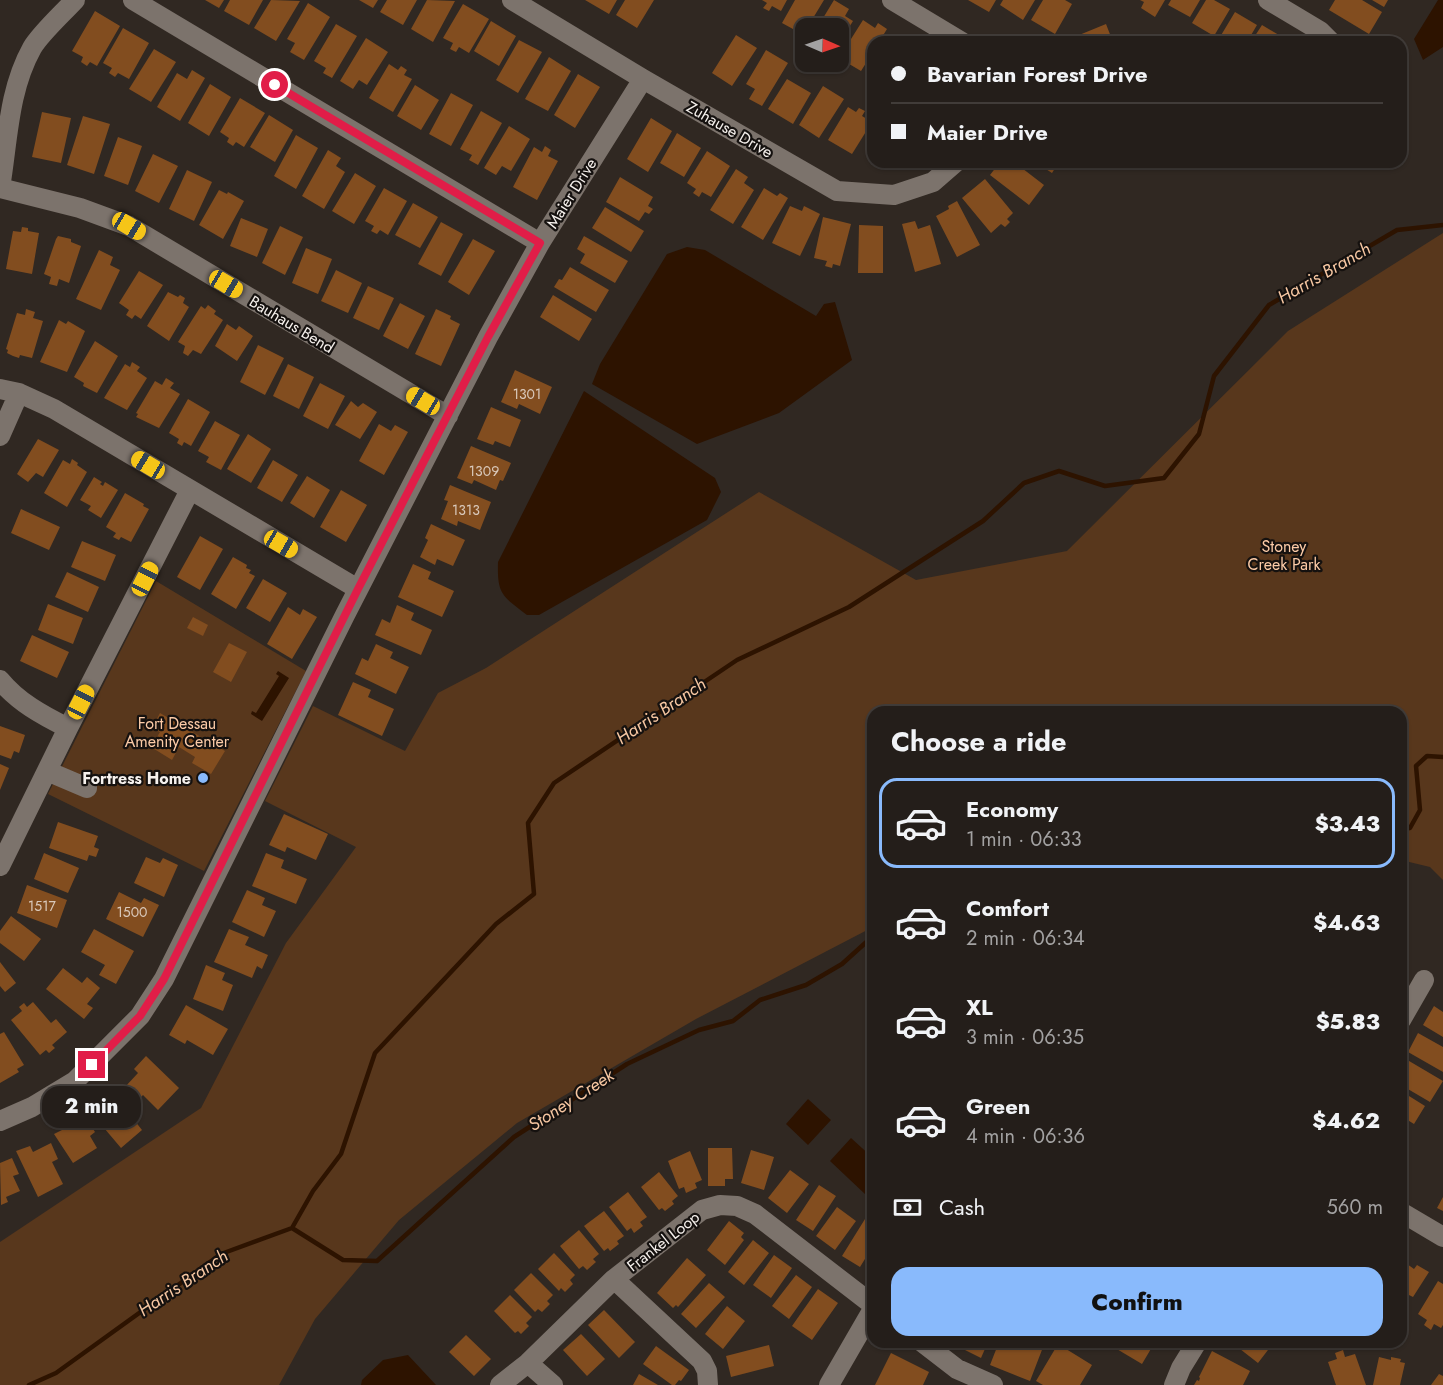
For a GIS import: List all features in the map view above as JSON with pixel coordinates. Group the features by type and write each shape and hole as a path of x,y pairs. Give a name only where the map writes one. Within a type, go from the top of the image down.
{"street":[{"path":"0,188 12,102 19,78 32,46 75,0"},
{"path":"133,0 540,243"},
{"name":"Zuhause Drive","path":"512,0 643,80 837,191 894,195 933,182 950,168"},
{"path":"892,0 952,36"},
{"path":"1268,0 1299,8 1326,36"},
{"name":"Maier Drive","path":"0,1121 32,1107 75,1081 140,1016 164,979 358,589 540,243 643,80"},
{"name":"Bauhaus Bend","path":"0,188 80,208 129,226 448,416"},
{"path":"0,436 9,391 54,409 358,589"},
{"path":"0,866 190,490"},
{"path":"0,680 12,694 44,716 68,728"},
{"path":"47,771 87,788"},
{"path":"1407,1010 1424,980"},
{"name":"Frankel Loop","path":"500,1385 528,1363 614,1279 702,1210 720,1205 737,1206 755,1214 867,1302"},
{"path":"1407,1216 1443,1237"},
{"path":"614,1279 702,1361 707,1371 708,1385"},
{"path":"829,1385 867,1318"},
{"path":"927,1348 952,1377 993,1385"},
{"path":"1174,1385 1193,1348"},
{"path":"528,1363 553,1385"}],"green space":[{"name":"Stoney Creek Park","path":"1443,233 1443,880 1430,867 1407,861 1407,706 867,706 867,930 696,1019 517,1123 399,1220 315,1319 279,1385 0,1385 0,1242 201,1108 286,943 356,847 265,801 313,706 405,751 438,693 486,668 759,492 916,580 1067,551 1288,331"},
{"name":"Fort Dessau Amenity Center","path":"156,581 306,671 204,871 48,794"}],"shaded area":[{"path":"1438,0 1443,0 1443,47 1423,60 1414,39"},
{"path":"687,247 705,250 816,316 824,304 835,302 852,360 779,413 697,444 592,384 600,364 667,254"},
{"path":"584,391 715,478 721,492 707,520 539,615 527,615 507,598 500,588 498,562"},
{"path":"278,671 289,678 262,721 251,714 252,711 256,713 279,676 276,674"},
{"path":"808,1099 831,1120 808,1145 786,1124"},
{"path":"851,1138 867,1153 866,1195 830,1161"},
{"path":"408,1355 436,1385 361,1385 362,1380 383,1360"}],"building":[{"path":"205,0 224,0 219,8"},
{"path":"230,0 263,0 249,25 224,11"},
{"path":"271,0 300,1 276,41 254,28"},
{"path":"359,0 378,0 373,8"},
{"path":"387,0 417,0 403,25 380,12"},
{"path":"427,0 455,1 433,42 411,29"},
{"path":"585,0 617,0 609,14"},
{"path":"625,0 654,0 637,28 616,15"},
{"path":"762,0 787,0 781,11 772,6 769,11 763,8 767,3"},
{"path":"795,0 824,0 813,18 795,18 795,30 782,23"},
{"path":"834,0 849,9 845,16 848,18 823,18"},
{"path":"968,0 996,0 989,12"},
{"path":"1003,0 1035,0 1023,20 1000,5"},
{"path":"1043,0 1065,0 1072,4 1055,34 1031,20"},
{"path":"1140,0 1165,0 1155,17 1141,8 1144,2"},
{"path":"1171,0 1200,0 1190,17 1168,5"},
{"path":"1206,0 1214,0 1230,9 1214,36 1192,23"},
{"path":"1335,0 1362,0 1382,12 1369,34 1329,10"},
{"path":"1372,0 1388,0 1384,7"},
{"path":"308,3 330,17 304,60 290,52 295,43 287,39"},
{"path":"463,4 489,19 469,53 459,47 456,52 450,49 453,43 443,38"},
{"path":"95,11 120,26 97,66 90,62 87,66 81,62 83,57 72,51"},
{"path":"1235,12 1257,25 1251,36 1221,36"},
{"path":"863,20 875,28 878,23 887,29 883,36 867,36 867,62 861,71 849,64 849,42"},
{"path":"491,21 516,36 499,66 474,51"},
{"path":"336,24 357,36 332,78 323,73 326,68 314,61"},
{"path":"1106,24 1111,36 1077,36"},
{"path":"1262,25 1281,36 1255,36"},
{"path":"123,28 149,43 129,79 118,73 115,77 109,73 112,68 103,63"},
{"path":"736,35 757,48 732,86 712,73"},
{"path":"366,38 388,52 367,85 359,80 353,89 340,81"},
{"path":"519,40 542,52 518,93 496,80"},
{"path":"154,49 176,62 151,102 129,89"},
{"path":"766,50 788,63 762,106 749,99 755,89 746,84"},
{"path":"549,57 571,71 548,111 525,99"},
{"path":"389,64 398,70 401,66 407,70 404,75 412,79 393,112 369,98"},
{"path":"192,70 205,78 180,121 157,107 177,73 187,79"},
{"path":"578,74 600,87 575,128 554,115"},
{"path":"787,79 811,93 793,124 768,109"},
{"path":"210,84 231,97 209,136 188,123"},
{"path":"415,85 439,100 421,130 397,116"},
{"path":"823,86 844,99 819,138 799,125"},
{"path":"451,93 473,105 451,146 429,134"},
{"path":"240,98 265,113 244,147 236,142 233,146 227,142 229,138 220,132"},
{"path":"848,107 856,112 859,108 865,111 862,116 867,119 867,130 852,154 828,140"},
{"path":"481,111 502,123 478,165 469,160 472,155 460,149"},
{"path":"42,112 71,118 61,163 32,157"},
{"path":"269,115 293,130 275,162 250,147"},
{"path":"83,116 110,124 94,174 67,165"},
{"path":"651,118 672,131 648,172 627,159"},
{"path":"509,126 530,139 511,171 502,166 496,175 484,168"},
{"path":"677,133 701,148 684,177 660,163"},
{"path":"296,135 318,148 296,189 274,176"},
{"path":"118,137 142,146 128,185 104,176"},
{"path":"545,146 551,150 548,156 558,161 537,200 513,187 534,147 542,152"},
{"path":"328,150 341,158 336,166 345,172 324,209 302,196"},
{"path":"707,151 730,166 711,197 702,192 699,197 693,193 696,189 687,183"},
{"path":"153,154 178,166 159,203 135,191"},
{"path":"995,168 1022,168 1044,185 1029,205 990,175"},
{"path":"1044,168 1055,168 1052,173"},
{"path":"736,169 748,177 744,183 754,190 733,224 710,210"},
{"path":"187,170 212,182 194,221 169,209"},
{"path":"355,173 376,186 354,224 332,211"},
{"path":"620,177 653,197 648,206 653,209 649,214 645,212 639,221 606,202"},
{"path":"985,179 1013,213 1007,219 1010,222 1005,227 1001,224 991,233 962,198"},
{"path":"384,188 407,201 388,235 380,230 377,234 371,231 374,226 365,221"},
{"path":"764,188 777,196 780,193 788,198 763,240 741,227"},
{"path":"219,190 244,201 223,239 199,225"},
{"path":"957,201 980,245 957,257 936,216 949,209 948,206"},
{"path":"413,203 438,217 420,248 395,235"},
{"path":"790,206 802,211 804,206 820,214 800,256 772,243"},
{"path":"605,207 644,231 631,252 592,228"},
{"path":"823,217 851,224 840,266 833,264 832,268 825,266 827,261 814,258"},
{"path":"241,218 268,229 257,257 230,246"},
{"path":"915,221 918,229 930,225 941,264 915,272 902,224"},
{"path":"441,222 463,234 441,276 418,264"},
{"path":"859,225 883,226 883,273 858,273"},
{"path":"280,226 303,237 285,275 262,263"},
{"path":"22,227 39,233 32,274 6,269 13,231 21,232"},
{"path":"58,236 71,239 71,242 81,246 69,283 59,279 57,286 49,284 51,277 44,274"},
{"path":"584,236 628,261 615,283 580,263 585,254 577,249"},
{"path":"473,239 495,251 469,295 448,282"},
{"path":"306,248 332,259 318,294 292,283"},
{"path":"99,250 113,257 110,265 120,270 101,310 76,299"},
{"path":"570,267 609,290 596,312 554,287 559,279 562,280"},
{"path":"336,270 362,283 348,313 321,301"},
{"path":"139,271 163,285 141,319 135,315 132,319 126,315 129,310 119,303"},
{"path":"368,286 394,298 379,330 353,318"},
{"path":"168,292 185,298 183,303 189,307 169,341 147,326"},
{"path":"553,295 592,319 579,341 540,317"},
{"path":"400,303 425,316 408,349 383,336"},
{"path":"208,305 216,311 214,314 223,320 201,354 193,350 188,356 183,353 185,346 178,342 201,306 205,309"},
{"path":"26,309 35,312 33,318 43,321 32,358 20,355 19,358 7,353 6,349 17,313 25,315"},
{"path":"436,309 451,316 450,319 460,324 441,366 415,354"},
{"path":"59,320 66,324 68,321 85,331 67,372 40,362"},
{"path":"227,324 236,330 239,326 253,336 237,361 215,346"},
{"path":"95,341 118,356 97,393 83,386 84,383 74,377"},
{"path":"258,345 284,358 265,395 240,382"},
{"path":"132,362 140,367 137,371 147,378 127,410 104,398 125,364 130,367"},
{"path":"288,364 314,377 299,409 273,396"},
{"path":"515,370 552,387 540,414 519,404 517,409 501,402"},
{"path":"166,378 174,383 170,388 180,394 159,428 136,417 138,414 136,413 155,381 162,385"},
{"path":"320,383 345,396 328,429 303,416"},
{"path":"188,399 210,412 191,446 184,442 182,446 177,443 179,439 169,433"},
{"path":"351,401 358,407 363,403 377,412 360,439 335,425"},
{"path":"491,407 521,420 510,447 495,441 493,445 477,439"},
{"path":"215,421 240,435 221,470 206,462 209,457 198,451"},
{"path":"379,424 391,431 395,425 408,432 384,475 359,461"},
{"path":"248,434 271,449 251,483 227,469"},
{"path":"38,439 59,450 43,477 36,473 28,482 17,474"},
{"path":"471,446 511,463 496,490 474,480 472,484 457,478"},
{"path":"72,459 87,472 67,507 44,493 63,460 70,464"},
{"path":"273,460 298,475 282,502 257,488"},
{"path":"307,476 330,490 314,518 290,503"},
{"path":"94,477 102,482 100,484 103,486 105,482 118,490 101,518 88,510 91,506 80,500"},
{"path":"450,485 491,502 480,530 458,521 457,526 441,519 448,501 444,500"},
{"path":"341,490 367,505 346,542 320,527"},
{"path":"125,493 149,509 131,542 121,537 119,540 113,537 116,533 106,527"},
{"path":"21,509 60,527 49,550 11,533"},
{"path":"431,524 465,540 453,566 437,559 435,565 420,557 428,540 425,538"},
{"path":"200,536 223,549 200,590 177,577"},
{"path":"82,541 116,555 105,581 71,567"},
{"path":"233,557 247,565 246,568 251,570 249,573 255,576 236,609 211,594"},
{"path":"413,564 431,572 428,579 454,591 442,617 398,597"},
{"path":"67,572 99,587 88,612 55,597"},
{"path":"263,579 287,593 270,622 246,608"},
{"path":"48,604 83,618 73,644 38,630"},
{"path":"397,605 414,613 411,620 432,630 421,655 375,635 382,619 390,623"},
{"path":"288,607 300,615 303,609 317,617 292,659 267,644"},
{"path":"193,617 208,625 203,636 187,628"},
{"path":"32,635 69,652 57,678 20,661"},
{"path":"229,643 247,652 231,682 213,672"},
{"path":"376,644 393,652 390,658 409,667 396,694 355,674 362,658 368,661"},
{"path":"353,682 371,690 368,697 394,709 382,736 338,715"},
{"path":"160,713 225,751 211,774 192,763 195,757 179,747 172,760 151,747 160,732 152,728"},
{"path":"0,726 25,735 19,753 14,751 11,759 0,755"},
{"path":"0,764 9,768 0,790"},
{"path":"284,814 328,834 316,860 287,847 285,852 269,845"},
{"path":"58,822 98,836 94,847 99,849 96,857 89,855 87,861 49,848"},
{"path":"44,853 79,868 68,893 34,879"},
{"path":"266,853 284,860 281,868 307,879 296,904 252,886"},
{"path":"146,857 160,863 163,858 178,865 164,897 134,883"},
{"path":"27,885 67,900 57,928 17,913"},
{"path":"247,890 265,898 262,905 276,911 264,937 232,922"},
{"path":"119,892 141,903 144,898 159,905 143,937 106,919"},
{"path":"11,916 41,939 24,961 0,943 0,931"},
{"path":"94,929 134,951 116,984 99,975 105,965 81,952"},
{"path":"229,929 249,937 245,945 268,955 262,969 257,966 252,978 214,962"},
{"path":"0,962 16,983 5,992 0,986"},
{"path":"206,965 225,973 222,980 233,985 223,1011 193,999"},
{"path":"63,968 82,983 87,977 100,988 87,1004 93,1008 84,1019 46,989"},
{"path":"33,1002 51,1023 56,1019 67,1032 52,1045 55,1048 49,1053 46,1050 40,1055 11,1020 22,1011 19,1007 24,1003 27,1007"},
{"path":"186,1005 228,1029 213,1055 187,1040 185,1044 169,1035"},
{"path":"1434,1006 1443,1012 1443,1037 1423,1025"},
{"path":"4,1032 24,1065 17,1069 19,1072 0,1083 0,1034"},
{"path":"1418,1033 1443,1047 1443,1072 1408,1052"},
{"path":"146,1056 179,1088 158,1110 143,1095 138,1100 125,1087 138,1073 134,1069"},
{"path":"1407,1060 1443,1081 1430,1102 1407,1089"},
{"path":"121,1093 132,1107 127,1111 142,1130 121,1148 88,1109 100,1099 106,1105"},
{"path":"1407,1095 1425,1106 1414,1124 1407,1120"},
{"path":"86,1118 95,1132 90,1136 97,1148 73,1163 54,1134"},
{"path":"51,1143 58,1159 52,1162 63,1184 38,1197 16,1151 30,1146 33,1152"},
{"path":"708,1148 732,1148 733,1179 725,1179 725,1186 708,1186"},
{"path":"751,1150 774,1157 764,1190 741,1183"},
{"path":"690,1151 702,1180 695,1183 697,1188 686,1193 684,1187 679,1189 668,1161"},
{"path":"12,1158 19,1174 13,1176 20,1191 6,1197 8,1202 1,1205 0,1163"},
{"path":"790,1170 809,1184 787,1213 768,1198"},
{"path":"659,1172 678,1196 672,1201 674,1204 665,1211 662,1208 659,1210 641,1187"},
{"path":"819,1185 836,1196 813,1231 796,1220"},
{"path":"628,1192 647,1217 640,1222 643,1226 634,1233 631,1228 627,1231 609,1207"},
{"path":"1443,1197 1443,1211 1437,1208"},
{"path":"837,1207 856,1221 835,1250 816,1236"},
{"path":"604,1211 624,1236 617,1241 619,1244 610,1251 608,1248 604,1251 584,1226"},
{"path":"865,1219 867,1220 867,1256 860,1267 842,1256"},
{"path":"729,1221 744,1233 741,1237 744,1240 725,1265 707,1250"},
{"path":"579,1230 599,1254 593,1259 596,1262 587,1270 583,1266 579,1269 560,1246"},
{"path":"753,1240 769,1253 744,1285 728,1272"},
{"path":"554,1253 575,1275 570,1280 573,1284 565,1292 561,1288 559,1291 538,1269"},
{"path":"774,1255 792,1268 771,1298 753,1285"},
{"path":"687,1258 706,1275 678,1307 676,1305 673,1308 657,1293"},
{"path":"1407,1264 1414,1269 1417,1265 1429,1272 1413,1297 1409,1295 1407,1298"},
{"path":"531,1273 553,1295 547,1301 550,1304 542,1312 538,1309 535,1312 514,1290"},
{"path":"796,1275 812,1287 789,1319 772,1306"},
{"path":"1438,1281 1443,1284 1443,1325 1441,1328 1434,1324 1431,1330 1424,1325 1427,1320 1418,1314"},
{"path":"709,1283 725,1297 696,1328 681,1314"},
{"path":"818,1289 838,1303 812,1340 792,1326"},
{"path":"510,1295 532,1317 526,1323 529,1326 521,1334 518,1331 515,1333 494,1311"},
{"path":"727,1306 745,1321 723,1349 705,1334"},
{"path":"604,1310 635,1342 619,1358 588,1325"},
{"path":"581,1334 605,1359 587,1376 563,1350"},
{"path":"466,1335 491,1359 474,1376 449,1352"},
{"path":"769,1345 774,1366 731,1377 726,1356"},
{"path":"656,1346 689,1370 675,1385 643,1364"},
{"path":"961,1348 985,1348 981,1358"},
{"path":"997,1348 1043,1348 1030,1381 990,1365"},
{"path":"1056,1348 1064,1348 1092,1365 1080,1385 1043,1385 1036,1381"},
{"path":"1115,1348 1151,1348 1142,1364"},
{"path":"1239,1348 1269,1348 1258,1363"},
{"path":"1343,1350 1345,1357 1355,1354 1366,1385 1336,1385 1328,1362 1337,1359 1335,1353"},
{"path":"1212,1351 1250,1371 1243,1385 1194,1385 1197,1380 1199,1381"},
{"path":"891,1353 929,1372 923,1385 875,1385"},
{"path":"1379,1357 1391,1360 1391,1357 1401,1359 1400,1362 1405,1363 1400,1385 1373,1385"},
{"path":"639,1374 658,1385 633,1385"},
{"path":"1439,1374 1443,1376 1443,1385 1431,1385"}],"waterway":[{"name":"Harris Branch","path":"29,1385 56,1373 221,1254 292,1228 313,1191 341,1154 375,1053 496,924 534,894 528,823 554,783 737,660 849,607 983,521 1024,483 1059,471 1105,486 1164,478 1199,434 1214,376 1269,305 1397,230 1443,225"},
{"name":"Stoney Creek","path":"1407,828 1410,828 1420,810 1416,766 1427,756 1443,757"},
{"name":"Stoney Creek","path":"292,1228 343,1260 377,1261 514,1137 627,1064 699,1030 733,1021 760,1000 806,985 842,964 867,941"}],"place":[{"name":"Fortress Home","path":"203,778"}],"route":[{"path":"92,1065 140,1016 164,979 358,589 488,337 540,243 275,85"}]}
